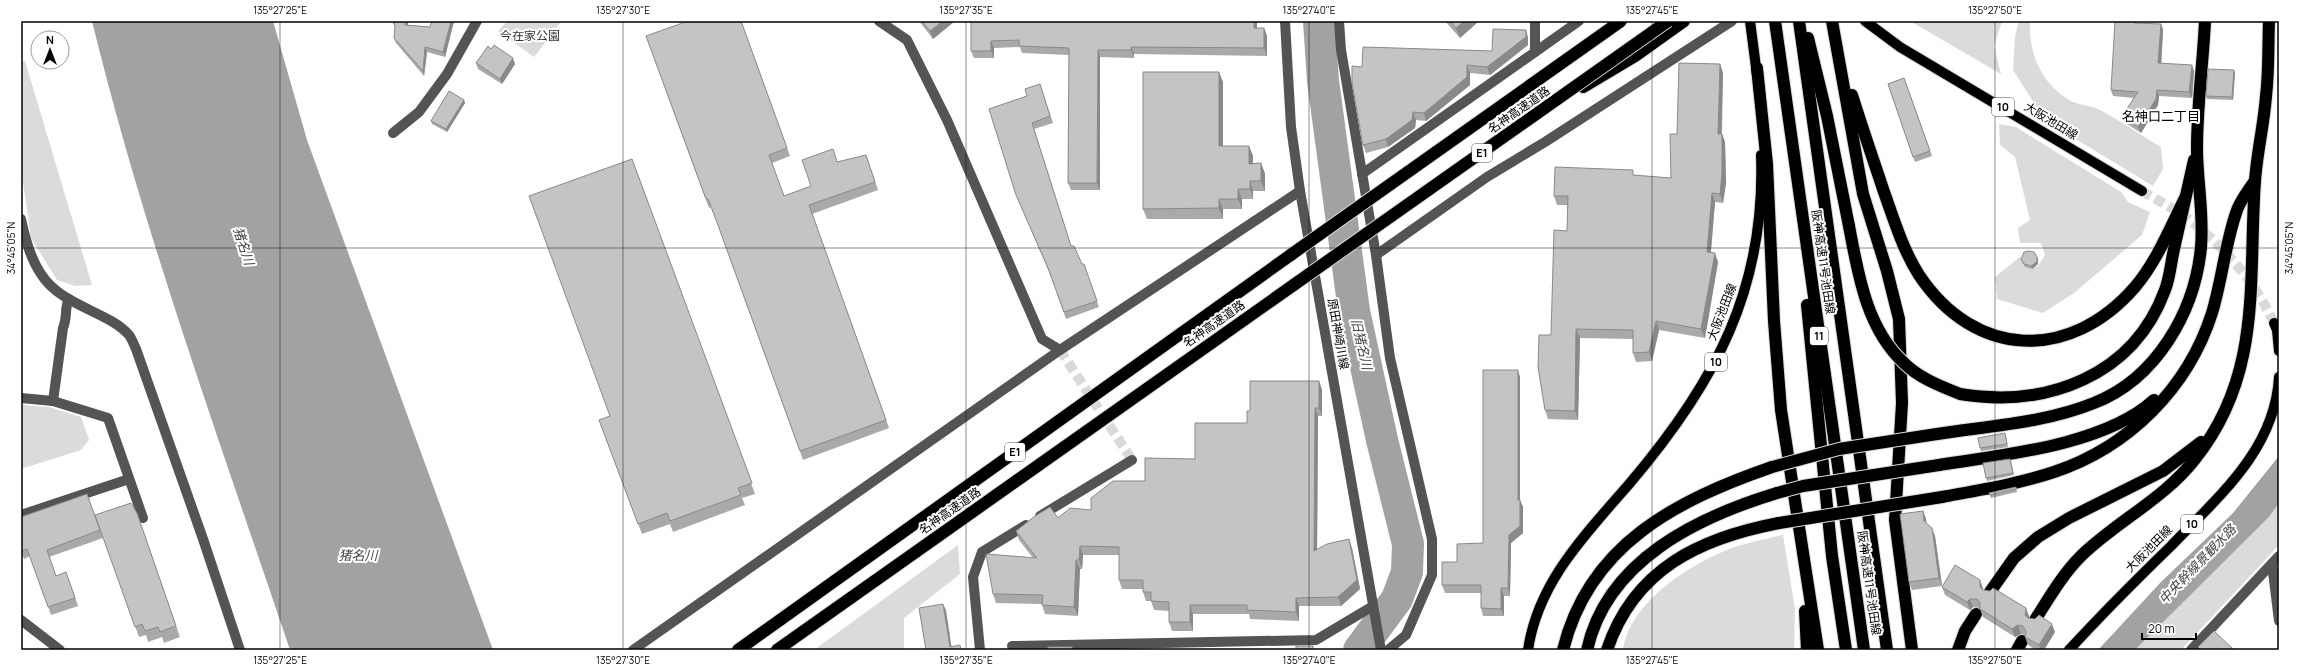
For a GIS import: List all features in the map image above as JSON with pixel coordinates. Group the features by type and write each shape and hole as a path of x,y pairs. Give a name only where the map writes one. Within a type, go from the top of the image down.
{"highway":[{"name":"名神高速道路","path":"738,650 1621,21"},
{"name":"名神高速道路","path":"777,650 1295,284 1543,111 1668,21"},
{"path":"1543,111 1635,56 1684,21"},
{"name":"阪神高速11号池田線","path":"1775,21 1864,650"},
{"name":"阪神高速11号池田線","path":"1799,21 1887,650"},
{"path":"1804,21 1827,116 1863,291 1870,312 1889,348 1904,363 1921,376 1960,394 1983,398 2006,398 2052,392 2095,374 2113,363 2131,347 2146,329 2166,289 2197,147"},
{"path":"1832,21 1864,194 1890,279 1899,319 1902,390 1895,520 1912,650"},
{"path":"1563,650 1569,626 1583,596 1607,562 1625,544 1646,527 1692,500 1772,467 1839,449 2071,411 2114,394 2132,382 2147,368 2176,329 2186,308 2198,268 2202,224 2197,147 2205,21"},
{"path":"2035,620 2071,567 2082,556 2148,504 2180,476 2195,460 2219,424 2235,387 2246,336 2253,269 2255,180 2266,96 2269,21"},
{"path":"1839,58 1897,231 1908,255 1931,292 1944,306 1975,328 1992,336 2028,342 2046,340 2082,328 2100,318 2118,304 2148,269 2186,198"},
{"path":"1757,68 1769,195 1771,280 1777,365 1799,535 1818,650"},
{"path":"1792,142 1796,207 1817,392 1832,556 1846,650"},
{"path":"1607,650 1613,631 1636,594 1652,577 1673,561 1720,537 1779,523 1942,497 2035,478 2075,464 2101,451 2133,429 2168,395 2193,359 2204,336 2212,312 2236,212 2255,180"},
{"path":"1587,650 1597,623 1608,602 1622,581 1657,549 1704,520 1727,509 1802,486 1939,465 2047,446 2093,434 2134,415 2166,390 2184,368 2204,336"},
{"path":"1990,592 2014,558 2038,537 2069,518 2163,471 2193,449 2219,424"},
{"path":"1799,535 1807,650"},
{"path":"1958,650 1965,631 1976,614"}],"main road":[{"name":"大阪池田線","path":"1528,650 1540,605 1561,566 1646,464 1686,412 1715,364 1737,315 1752,267 1759,218 1761,159 1757,68 1750,21"},
{"name":"大阪池田線","path":"1865,21 1900,47 2142,191"},
{"path":"2277,328 2279,351"},
{"name":"大阪池田線","path":"2069,650 2215,501 2252,458 2273,415 2279,378"}],"street":[{"path":"393,133 419,112 447,74 476,21"},
{"path":"879,21 907,40 948,120 1042,339 1060,350"},
{"name":"原田神崎川線","path":"1284,21 1291,127 1300,191 1381,650"},
{"path":"1339,21 1341,50 1376,255 1390,358 1432,539 1432,575 1406,635 1388,650"},
{"path":"1535,21 1535,52"},
{"path":"1362,174 1579,21"},
{"path":"1376,255 1487,177 1545,142 1732,21"},
{"path":"633,650 1060,350 1300,191"},
{"path":"21,219 26,238 41,275 52,288 117,326 129,336 136,349 203,538 240,650"},
{"path":"53,401 63,328 67,320 66,305 69,299"},
{"path":"21,398 53,401 108,418 143,518"},
{"path":"980,650 973,577 982,552 1132,460"},
{"path":"21,515 130,479"},
{"path":"2276,560 2279,621"},
{"path":"2191,650 2276,560"},
{"path":"1012,646 1117,647 1316,640 1373,606"},
{"path":"21,620 60,650"}],"green space":[{"name":"今在家公園","path":"507,21 557,21 560,23 534,57 498,31"},
{"path":"1910,21 2002,21 1994,46 2001,74"},
{"path":"2019,21 2030,21 2031,45 2034,56 2045,77 2061,94 2075,103 2100,110 2161,147 2163,169 2153,186 2056,127 2036,106 2013,70 2015,36"},
{"path":"21,61 25,61 92,285 75,286 57,280 31,238 21,168"},
{"path":"1999,124 2016,127 2121,192 2128,202 2150,212 2142,235 2074,293 2043,313 1997,299 1995,277 2020,257 2037,267 2045,255 2041,243 2020,243 2018,228 2030,220 2015,157 2000,145"},
{"path":"21,405 49,407 81,417 89,440 81,450 21,469"},
{"path":"2279,503 2279,545 2181,650 2135,650 2269,517"},
{"path":"1783,535 1795,609 1794,650 1623,650 1628,632 1637,616 1649,601 1664,587 1698,564 1732,548"},
{"path":"958,545 960,574 904,618 904,650 814,650"}],"water":[{"name":"猪名川","path":"92,21 273,21 307,140 493,650 290,650 210,416 159,259 135,180"},
{"name":"中央幹線景観水路","path":"2279,456 2279,503 2269,517 2135,650 2098,650 2161,582 2233,513"}],"building":[{"path":"393,21 406,21 405,25 430,27 432,21 451,21 443,52 425,47 423,71 394,38 395,26"},
{"path":"688,21 741,21 787,148 769,155 784,196 811,186 802,160 833,149 837,162 866,155 875,182 809,205 886,420 800,451 715,217 708,199 706,199 646,36"},
{"path":"922,21 943,21 930,31"},
{"path":"971,21 980,21 981,23 981,21 1254,21 1254,28 1264,28 1264,48 1131,47 1131,50 1098,50 1097,183 1068,183 1069,48 1019,46 1019,40 991,41 991,51 971,51"},
{"path":"1450,21 1464,21 1456,28"},
{"path":"2115,21 2134,21 2134,23 2161,24 2158,63 2192,65 2189,92 2157,90 2156,99 2138,127 2122,116 2138,92 2111,90"},
{"path":"1493,29 1526,30 1526,37 1487,67 1467,65 1467,77 1424,113 1413,112 1412,120 1386,139 1363,145 1352,83 1352,66 1362,67 1363,47 1492,51"},
{"path":"494,45 513,58 500,79 476,63 488,46 491,49"},
{"path":"1679,63 1720,64 1718,134 1722,134 1722,174 1720,194 1712,193 1707,252 1715,253 1701,329 1656,321 1649,352 1633,353 1633,330 1576,329 1575,411 1545,410 1538,367 1539,335 1551,335 1554,230 1567,231 1568,196 1554,196 1555,167 1633,170 1633,175 1671,178 1670,134 1677,134"},
{"path":"2208,69 2234,70 2232,97 2206,96"},
{"path":"1143,72 1219,72 1219,146 1249,146 1249,164 1261,163 1261,181 1250,181 1250,189 1238,189 1238,199 1219,199 1219,208 1143,209"},
{"path":"1904,78 1930,151 1913,157 1888,84"},
{"path":"1040,84 1050,116 1032,123 1071,246 1074,246 1082,264 1084,264 1097,301 1064,312 1048,268 1016,195 989,109 1027,96 1025,89"},
{"path":"449,91 464,100 446,129 431,121"},
{"path":"632,159 752,483 738,488 741,495 670,521 667,513 638,524 599,420 610,416 529,196"},
{"path":"2024,252 2034,252 2037,257 2037,262 2031,266 2024,264 2021,259"},
{"path":"1483,370 1518,370 1518,500 1520,500 1520,526 1509,535 1508,588 1501,588 1501,609 1481,608 1481,585 1442,585 1442,562 1457,562 1457,544 1483,543"},
{"path":"1250,381 1319,381 1319,408 1315,408 1314,551 1327,544 1349,539 1357,580 1338,597 1296,598 1296,612 1247,610 1247,605 1190,605 1190,622 1169,622 1169,602 1151,601 1151,592 1143,592 1143,580 1119,580 1119,547 1080,546 1079,560 1076,560 1074,607 1042,605 1043,595 993,594 986,554 1037,558 1016,531 1035,516 1050,507 1058,518 1070,508 1091,510 1091,498 1113,481 1145,481 1145,458 1195,459 1195,423 1247,423 1247,411 1250,411"},
{"path":"2005,433 2007,444 1980,448 1978,438"},
{"path":"2010,459 2013,473 1986,478 1983,463"},
{"path":"2016,487 2016,489 1990,495 1989,493"},
{"path":"87,494 100,530 47,550 56,576 66,572 75,598 48,607 27,549 21,551 21,517"},
{"path":"131,503 137,513 176,626 160,632 158,627 145,631 142,624 135,627 95,515"},
{"path":"1923,511 1924,521 1932,528 1939,578 1909,582 1900,514"},
{"path":"1955,565 1980,580 1980,587 1983,590 1990,591 1993,588 2026,608 2025,615 2028,618 2035,619 2039,615 2052,624 2039,645 2025,637 2026,632 2023,626 2018,625 2012,629 1980,609 1980,603 1977,599 1970,599 1967,602 1942,587"},
{"path":"943,604 950,647 960,645 961,650 926,650 919,608"},
{"path":"2214,631 2234,650 2201,650 2198,647"},
{"path":"1296,646 1313,646 1313,650 1296,650"},
{"path":"1048,647 1072,647 1072,650 1048,650"}],"waterway":[{"name":"旧猪名川","path":"1319,21 1323,81 1354,311 1382,440 1408,544 1407,572 1397,599 1359,650"}],"tunnel":[{"path":"2142,191 2171,207 2187,218 2213,240 2248,279 2274,323"},
{"path":"1060,350 1132,460"}],"district":[{"name":"名神口二丁目","path":"2161,116"}]}
